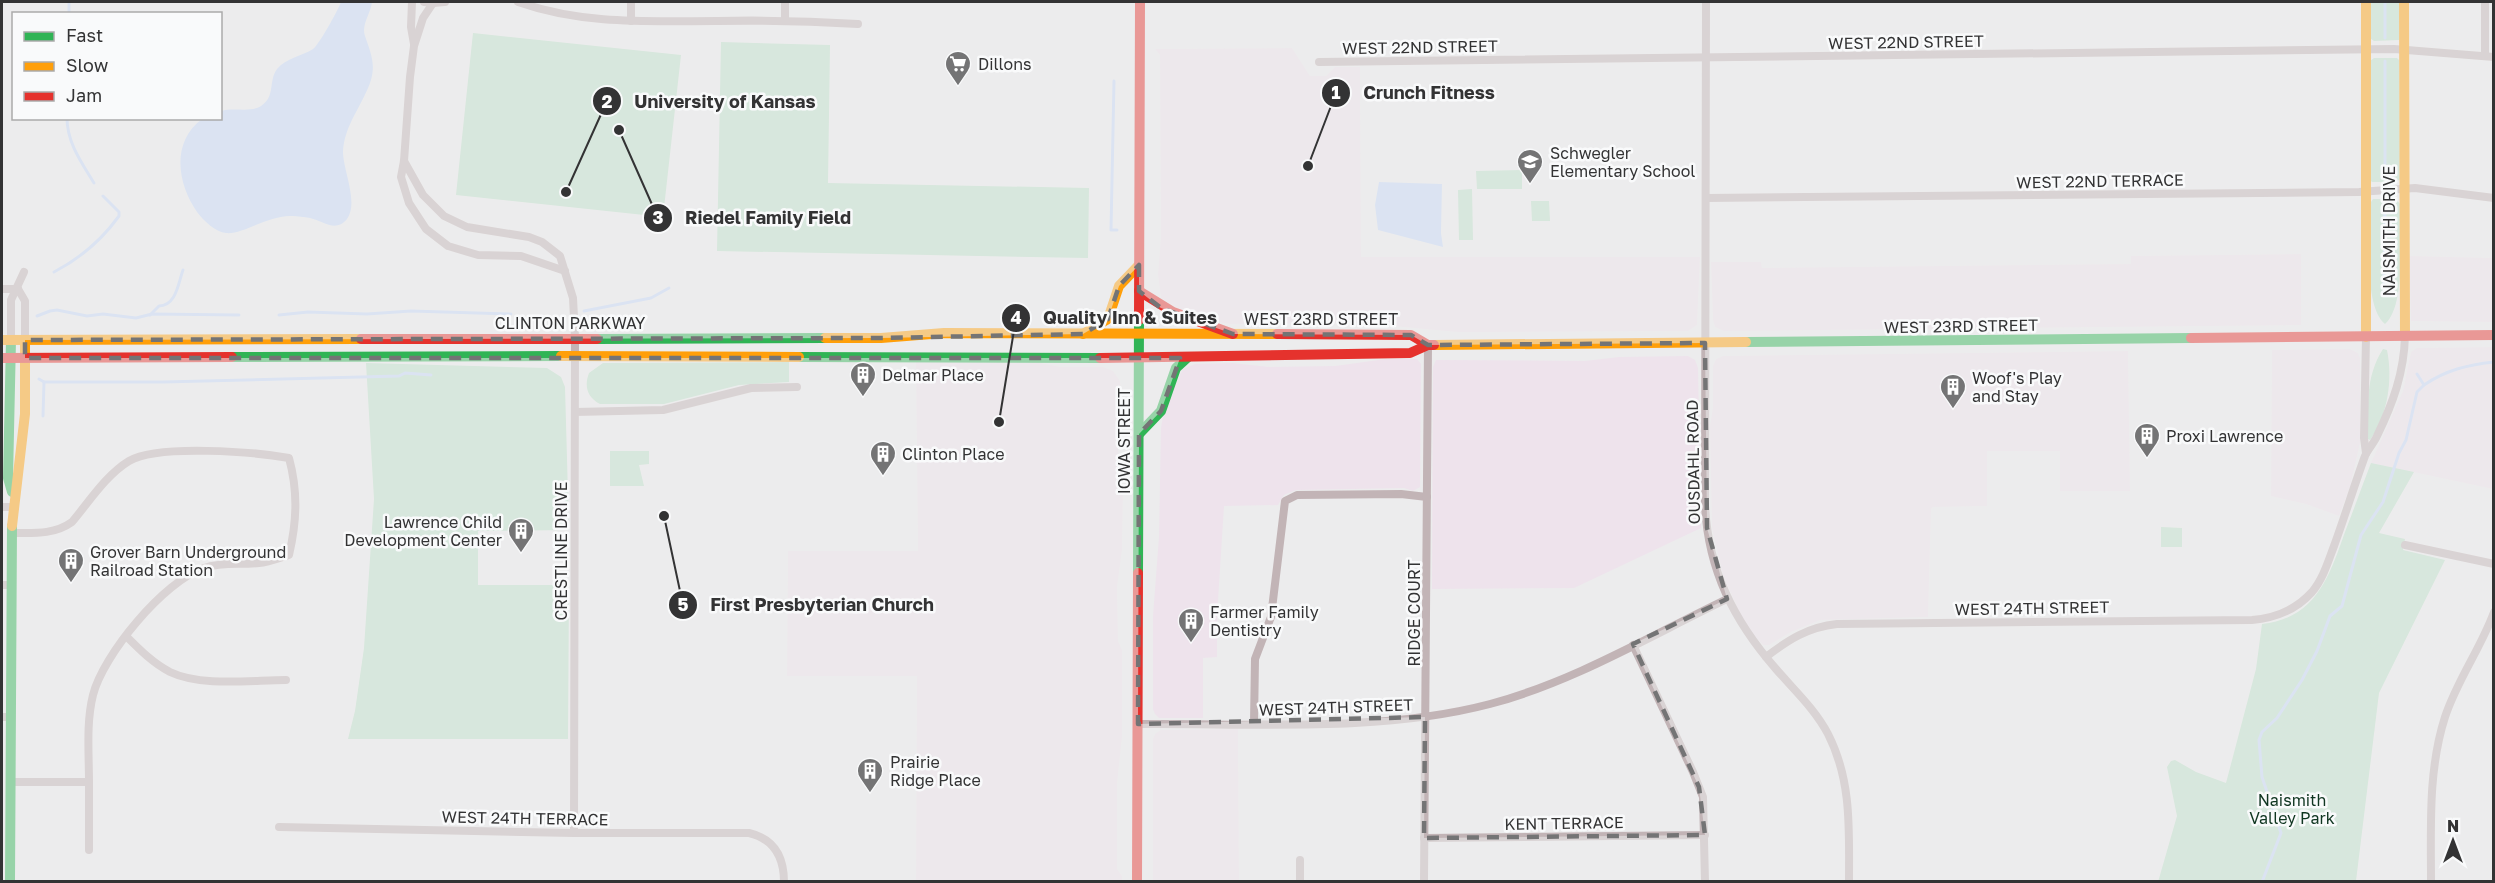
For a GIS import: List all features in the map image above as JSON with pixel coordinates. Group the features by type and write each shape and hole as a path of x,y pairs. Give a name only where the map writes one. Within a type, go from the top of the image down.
{"main road":[{"name":"IOWA STREET","path":"1137,882 1140,2"},
{"name":"NAISMITH DRIVE","path":"2366,2 2366,336"},
{"name":"NAISMITH DRIVE","path":"2404,2 2404,336"},
{"path":"1083,334 1108,319 1119,286 1139,265"},
{"path":"1139,291 1161,308 1194,322 1233,334"},
{"name":"CLINTON PARKWAY","path":"6,340 881,338 929,333 1139,333"},
{"name":"WEST 23RD STREET","path":"1139,333 1411,335 1428,345"},
{"name":"WEST 23RD STREET","path":"1139,357 1410,353 1428,345 2493,335"},
{"path":"6,340 8,478 12,533 6,585 6,717 11,782 6,849 10,882"},
{"path":"9,503 18,478 25,412 25,340"},
{"name":"CLINTON PARKWAY","path":"6,358 1139,357"},
{"path":"1139,434 1161,411 1176,368 1188,357"}],"street":[{"path":"412,2 411,27 414,46"},
{"path":"424,2 445,2"},
{"path":"518,2 581,19 785,20 858,24"},
{"path":"631,2 631,21"},
{"path":"785,2 785,20"},
{"name":"OUSDAHL ROAD","path":"1706,2 1707,528 1714,567 1727,599 1745,631 1817,717 1837,755 1848,798 1849,882"},
{"path":"2485,2 2489,57"},
{"path":"433,3 423,18 414,46 401,177 416,218 435,237 462,252 478,255 521,256 565,271"},
{"name":"WEST 22ND STREET","path":"1319,62 2366,50 2404,50 2489,57"},
{"name":"CRESTLINE DRIVE","path":"404,160 423,195 444,216 467,227 529,237 542,242 560,256 573,298 575,337 574,833"},
{"name":"WEST 22ND TERRACE","path":"1706,198 2365,191 2415,188 2493,198"},
{"path":"6,340 11,300 24,272"},
{"path":"2,289 18,289"},
{"path":"18,289 26,301 25,340"},
{"name":"NAISMITH DRIVE","path":"2302,601 2313,591 2323,573 2356,487 2366,453 2364,403 2366,336"},
{"name":"NAISMITH DRIVE","path":"2366,453 2376,440 2399,384 2403,367 2404,336"},
{"name":"RIDGE COURT","path":"1424,882 1428,345"},
{"path":"575,412 663,410 751,388 797,387"},
{"path":"12,533 43,533 63,528 72,522 118,470 128,462 148,453 254,452 289,458 297,497 295,529 290,555 266,562 214,565 191,573 171,586 160,597 107,661 92,698 89,714 89,850"},
{"path":"1254,723 1255,659 1271,617 1286,501 1297,495 1401,494 1427,497"},
{"path":"2405,545 2493,564"},
{"name":"WEST 24TH STREET","path":"1138,724 1365,722 1464,710 1523,694 1633,645 1727,599"},
{"name":"WEST 24TH STREET","path":"1766,657 1798,635 1821,626 1837,624 2252,620 2273,617 2302,601"},
{"path":"2431,882 2432,780 2438,742 2452,699 2493,612"},
{"path":"127,637 160,666 180,676 204,680 286,680"},
{"path":"1633,645 1699,787 1705,810 1705,882"},
{"path":"11,782 89,782"},
{"name":"WEST 24TH TERRACE","path":"279,828 574,833 749,833 769,842 782,860 784,882"},
{"name":"KENT TERRACE","path":"1424,838 1705,835"},
{"path":"1300,860 1300,882"}],"highlighted area":[{"path":"1139,265 1139,291 1161,308 1233,334 1411,335 1428,345 1705,343 1707,528 1727,599 1633,644 1699,787 1705,835 1424,838 1425,717 1138,724 1139,434 1161,411 1180,358 25,358 25,340 881,338 1083,334 1108,319 1119,286"}],"shaded area":[{"path":"1292,48 1310,76 1326,76 1335,67 1360,67 1361,257 1700,257 1697,325 1688,331 1457,332 1360,323 1231,324 1196,319 1161,298 1158,274 1161,237 1160,55 1155,49"},
{"path":"2301,254 2301,325 1724,331 1715,327 1713,320 1711,262 1761,262 1762,268 2131,264 2131,256"},
{"path":"2409,256 2493,258 2493,322 2411,321"},
{"path":"2493,347 2493,489 2371,463 2403,391 2411,352 2417,348"},
{"path":"2350,349 2358,353 2360,358 2360,443 2350,487 2339,516 2306,504 2271,496 2272,350"},
{"path":"2128,351 2130,491 2060,491 2060,451 1987,451 1987,506 1933,507 1931,509 1928,617 1820,620 1791,632 1769,645 1763,645 1753,634 1740,614 1723,575 1712,529 1710,426 1713,407 1713,366 1716,359 1723,356"},
{"path":"1688,356 1695,360 1698,368 1701,528 1574,588 1432,589 1433,367 1436,360 1585,361 1619,357"},
{"path":"1386,359 1417,359 1421,364 1420,487 1413,491 1404,488 1296,490 1284,495 1278,505 1224,506 1217,616 1217,657 1203,658 1203,718 1159,718 1153,709 1153,616 1159,537 1161,428 1165,404 1183,369 1195,364 1232,363 1269,367 1335,366"},
{"path":"916,362 1036,362 1060,367 1103,367 1113,371 1120,381 1122,404 1118,422 1118,478 1123,485 1122,550 1117,587 1118,641 1122,650 1122,737 1117,784 1117,869 1122,876 1122,881 916,881 917,676 787,676 788,551 918,551"},
{"path":"1238,729 1239,881 1153,881 1153,739 1155,734 1161,730"}],"green space":[{"path":"2370,2 2400,2 2399,40 2374,41 2370,38"},
{"path":"473,33 681,55 663,217 456,195"},
{"path":"721,42 830,45 828,183 1089,188 1088,258 717,251"},
{"path":"2374,58 2397,58 2399,60 2400,179 2396,182 2372,182 2370,180 2370,61"},
{"path":"1522,170 1522,189 1477,189 1476,171"},
{"path":"1472,189 1473,240 1459,240 1458,190"},
{"path":"2373,199 2396,199 2400,204 2399,285 2392,315 2385,324 2373,301 2370,284 2369,248"},
{"path":"1531,201 1549,201 1550,221 1532,221"},
{"path":"2383,349 2387,350 2389,361 2388,397 2381,419 2370,440 2368,439 2368,415 2370,381"},
{"path":"789,362 789,382 739,385 664,404 600,404 589,395 587,387 589,373 603,363"},
{"path":"366,363 547,368 561,377 565,387 569,530 478,531 478,585 569,585 568,739 348,739 355,711 364,648 374,499"},
{"path":"610,451 649,451 649,464 639,465 644,486 610,486"},
{"name":"Naismith Valley Park","path":"2371,463 2414,472 2379,533 2405,539 2403,550 2445,560 2379,693 2356,881 2158,882 2177,816 2167,767 2171,761 2175,760 2196,772 2226,783 2256,669 2262,624 2296,613 2318,593 2333,565"},
{"path":"2161,527 2182,528 2182,547 2161,547"}],"water":[{"path":"341,2 372,2 364,32 372,57 371,80 344,142 343,152 351,196 347,219 334,226 310,218 283,217 233,233 218,231 197,212 185,188 180,163 185,139 201,120 222,120 222,111 252,109 261,106 269,98 277,69 285,62 313,49"},
{"path":"1379,182 1442,184 1443,247 1378,230 1375,205"}],"waterway":[{"path":"69,2 69,12"},
{"path":"2385,2 2385,38"},
{"path":"2385,61 2385,179"},
{"path":"1114,81 1111,230 1117,230"},
{"path":"67,120 72,144 94,183"},
{"path":"54,272 90,248 119,216 119,212 103,196"},
{"path":"2384,286 2385,202"},
{"path":"150,315 159,306 165,305 173,298 183,270"},
{"path":"584,311 651,298 669,288"},
{"path":"37,316 57,310 87,316 103,314 136,318 152,314 239,315"},
{"path":"279,315 308,312 367,314 411,311 511,314"},
{"path":"2424,385 2457,369 2494,362"},
{"path":"39,379 44,382 163,382 399,376 405,373 431,375"},
{"path":"2262,882 2281,833 2262,777 2259,740 2262,732 2277,718 2302,680 2317,651 2330,616 2342,606 2361,535 2383,502 2399,453 2406,440 2417,392 2424,385 2417,374"},
{"path":"43,416 44,382"}],"traffic: fast":[{"path":"1138,573 1139,320"},
{"path":"597,339 825,338"},
{"path":"1746,342 2191,338"},
{"path":"11,340 8,478 12,492"},
{"path":"232,357 561,356"},
{"path":"799,357 1100,358"},
{"path":"1139,434 1161,411 1176,368 1188,357"},
{"path":"10,882 12,526"}],"traffic: slow":[{"path":"2366,2 2366,337"},
{"path":"2404,2 2405,336"},
{"path":"1083,334 1108,319 1119,286 1139,265"},
{"path":"825,338 881,338 944,333 1277,334"},
{"path":"2,340 361,339"},
{"path":"12,526 25,414 25,340"},
{"path":"1434,345 1746,342"},
{"path":"561,356 799,357"}],"traffic: jam":[{"path":"1139,320 1140,2"},
{"path":"1139,291 1173,312 1233,334"},
{"path":"1277,334 1411,335 1428,345"},
{"path":"2191,338 2494,335"},
{"path":"361,339 597,339"},
{"path":"1100,358 1410,353 1428,345 1434,345"},
{"path":"2,358 232,357"},
{"path":"1137,882 1138,573"}],"place":[{"name":"Dillons","path":"958,87"},
{"name":"Riedel Family Field","path":"619,130"},
{"name":"Crunch Fitness","path":"1308,166"},
{"name":"Schwegler Elementary School","path":"1530,185"},
{"name":"University of Kansas","path":"566,192"},
{"name":"Delmar Place","path":"863,398"},
{"name":"Woof's Play and Stay","path":"1953,410"},
{"name":"Quality Inn & Suites","path":"999,422"},
{"name":"Proxi Lawrence","path":"2147,459"},
{"name":"Clinton Place","path":"883,477"},
{"name":"First Presbyterian Church","path":"664,516"},
{"name":"Lawrence Child Development Center","path":"521,554"},
{"name":"Grover Barn Underground Railroad Station","path":"71,584"},
{"name":"Farmer Family Dentistry","path":"1191,644"},
{"name":"Prairie Ridge Place","path":"870,794"}]}
